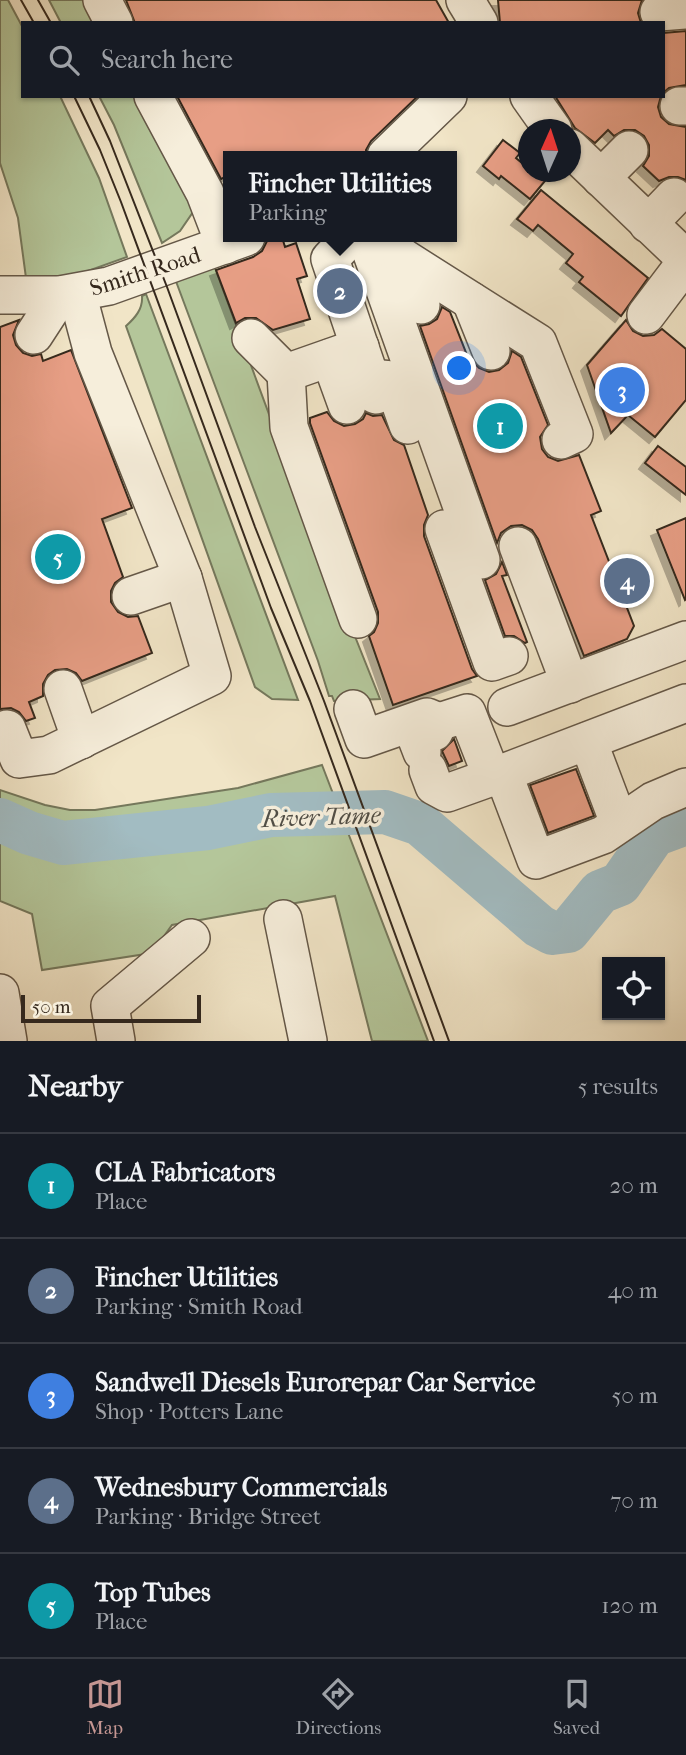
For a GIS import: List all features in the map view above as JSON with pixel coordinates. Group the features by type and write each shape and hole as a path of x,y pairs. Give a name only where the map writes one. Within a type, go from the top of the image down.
{"street":[{"path":"102,0 113,21"},
{"path":"465,0 478,21"},
{"path":"154,98 218,196"},
{"path":"393,142 446,98"},
{"path":"531,98 591,149 648,224 684,256 646,315"},
{"path":"648,224 674,197"},
{"name":"Smith Road","path":"0,295 69,294 109,286 233,242"},
{"path":"344,242 330,259 357,376"},
{"path":"368,242 481,561"},
{"path":"388,247 538,343 559,420"},
{"path":"388,247 421,305"},
{"path":"9,749 50,755 212,676 183,578 69,294 34,335"},
{"path":"471,301 491,351"},
{"path":"251,338 286,373 289,427 358,619"},
{"path":"286,373 392,380 443,540 492,662 509,656"},
{"path":"518,546 619,823"},
{"path":"131,596 183,578"},
{"path":"412,746 434,786 447,793 498,775 580,712 658,642"},
{"path":"62,689 81,740"},
{"path":"507,707 580,712 686,703"},
{"path":"353,709 364,739 412,746 467,712 536,860 603,835 653,801 686,787"},
{"path":"283,919 308,1041"},
{"path":"116,1041 110,1006 191,938"},
{"path":"0,993 8,1041"}],"green space":[{"path":"0,0 8,0 21,24 21,98 61,98 99,178 127,257 74,276 26,278 18,218 0,163"},
{"path":"49,0 93,0 104,21 60,21"},
{"path":"100,98 143,98 184,179 193,212 180,231 162,243 114,125"},
{"path":"211,257 304,509 380,699 334,701 332,696 329,696 171,268"},
{"path":"146,294 298,700 272,699 255,687 126,326 138,313 142,296"},
{"path":"322,765 428,1041 372,1041 335,896 172,925 152,953 42,970 32,914 0,901 0,790 45,805 70,810 95,810 238,788"}],"building":[{"path":"126,0 436,0 448,21 134,21"},
{"path":"498,0 642,0 638,13 640,21 500,21"},
{"path":"686,31 686,85 665,91 665,33"},
{"path":"178,98 416,98 371,141 366,151 223,151 221,179"},
{"path":"556,98 660,98 658,107 661,117 669,124 686,127 686,180 669,177 659,181 643,166 649,156 649,145 644,136 635,130 624,130 614,136 608,130 595,143 581,132 581,119 569,119"},
{"path":"503,140 518,151 518,182 544,182 530,199 501,176 499,179 483,166"},
{"path":"541,190 648,278 621,316 579,282 583,277 566,263 573,254 538,225 533,231 517,219"},
{"path":"266,242 284,242 285,247 296,243 307,276 297,279 310,319 273,330 256,318 245,318 236,323 216,270 253,257 262,251"},
{"path":"442,307 450,312 469,360 479,368 489,372 499,370 508,363 512,351 521,357 548,425 540,437 542,449 548,457 558,461 579,455 601,511 591,515 634,626 627,639 584,656 538,539 532,530 522,525 511,526 501,533 497,543 420,326 437,319"},
{"path":"19,320 13,335 16,345 23,353 32,356 41,354 43,361 71,350 132,508 102,519 123,577 115,583 111,591 111,602 118,612 128,617 138,616 152,653 82,681 76,673 67,669 55,670 43,684 43,696 29,702 35,718 26,721 19,712 11,708 0,709 0,327"},
{"path":"626,320 633,331 643,336 654,335 662,329 686,349 686,400 655,437 628,415 611,433 587,365"},
{"path":"327,412 334,421 344,426 355,424 363,419 366,413 373,416 382,415 394,440 404,445 428,515 424,536 472,669 477,676 393,705 369,636 378,623 378,612 310,423 310,418"},
{"path":"658,446 686,467 686,495 645,463"},
{"path":"686,518 686,599 685,600 657,530"},
{"path":"502,562 507,575 502,576 527,642 525,643 514,636 505,636 485,580 496,574"},
{"path":"454,739 462,761 449,766 442,751"},
{"path":"576,769 594,816 548,833 530,785"}],"waterway":[{"name":"River Tame","path":"0,820 29,833 63,843 208,828 271,815 385,812 420,824 539,926 552,933 568,931 600,892 620,884 654,835 686,823"}],"tram line":[{"path":"21,0 33,21"},
{"path":"38,0 50,21"},
{"path":"75,98 121,202 271,608 310,701 434,1041"},
{"path":"90,98 110,141 167,287 449,1041"}],"place":[{"name":"Fincher Utilities","path":"340,291"},
{"name":"Sandwell Diesels Eurorepar Car Service","path":"622,390"},
{"name":"CLA Fabricators","path":"500,426"},
{"name":"Top Tubes","path":"58,557"},
{"name":"Wednesbury Commercials","path":"627,581"}]}
